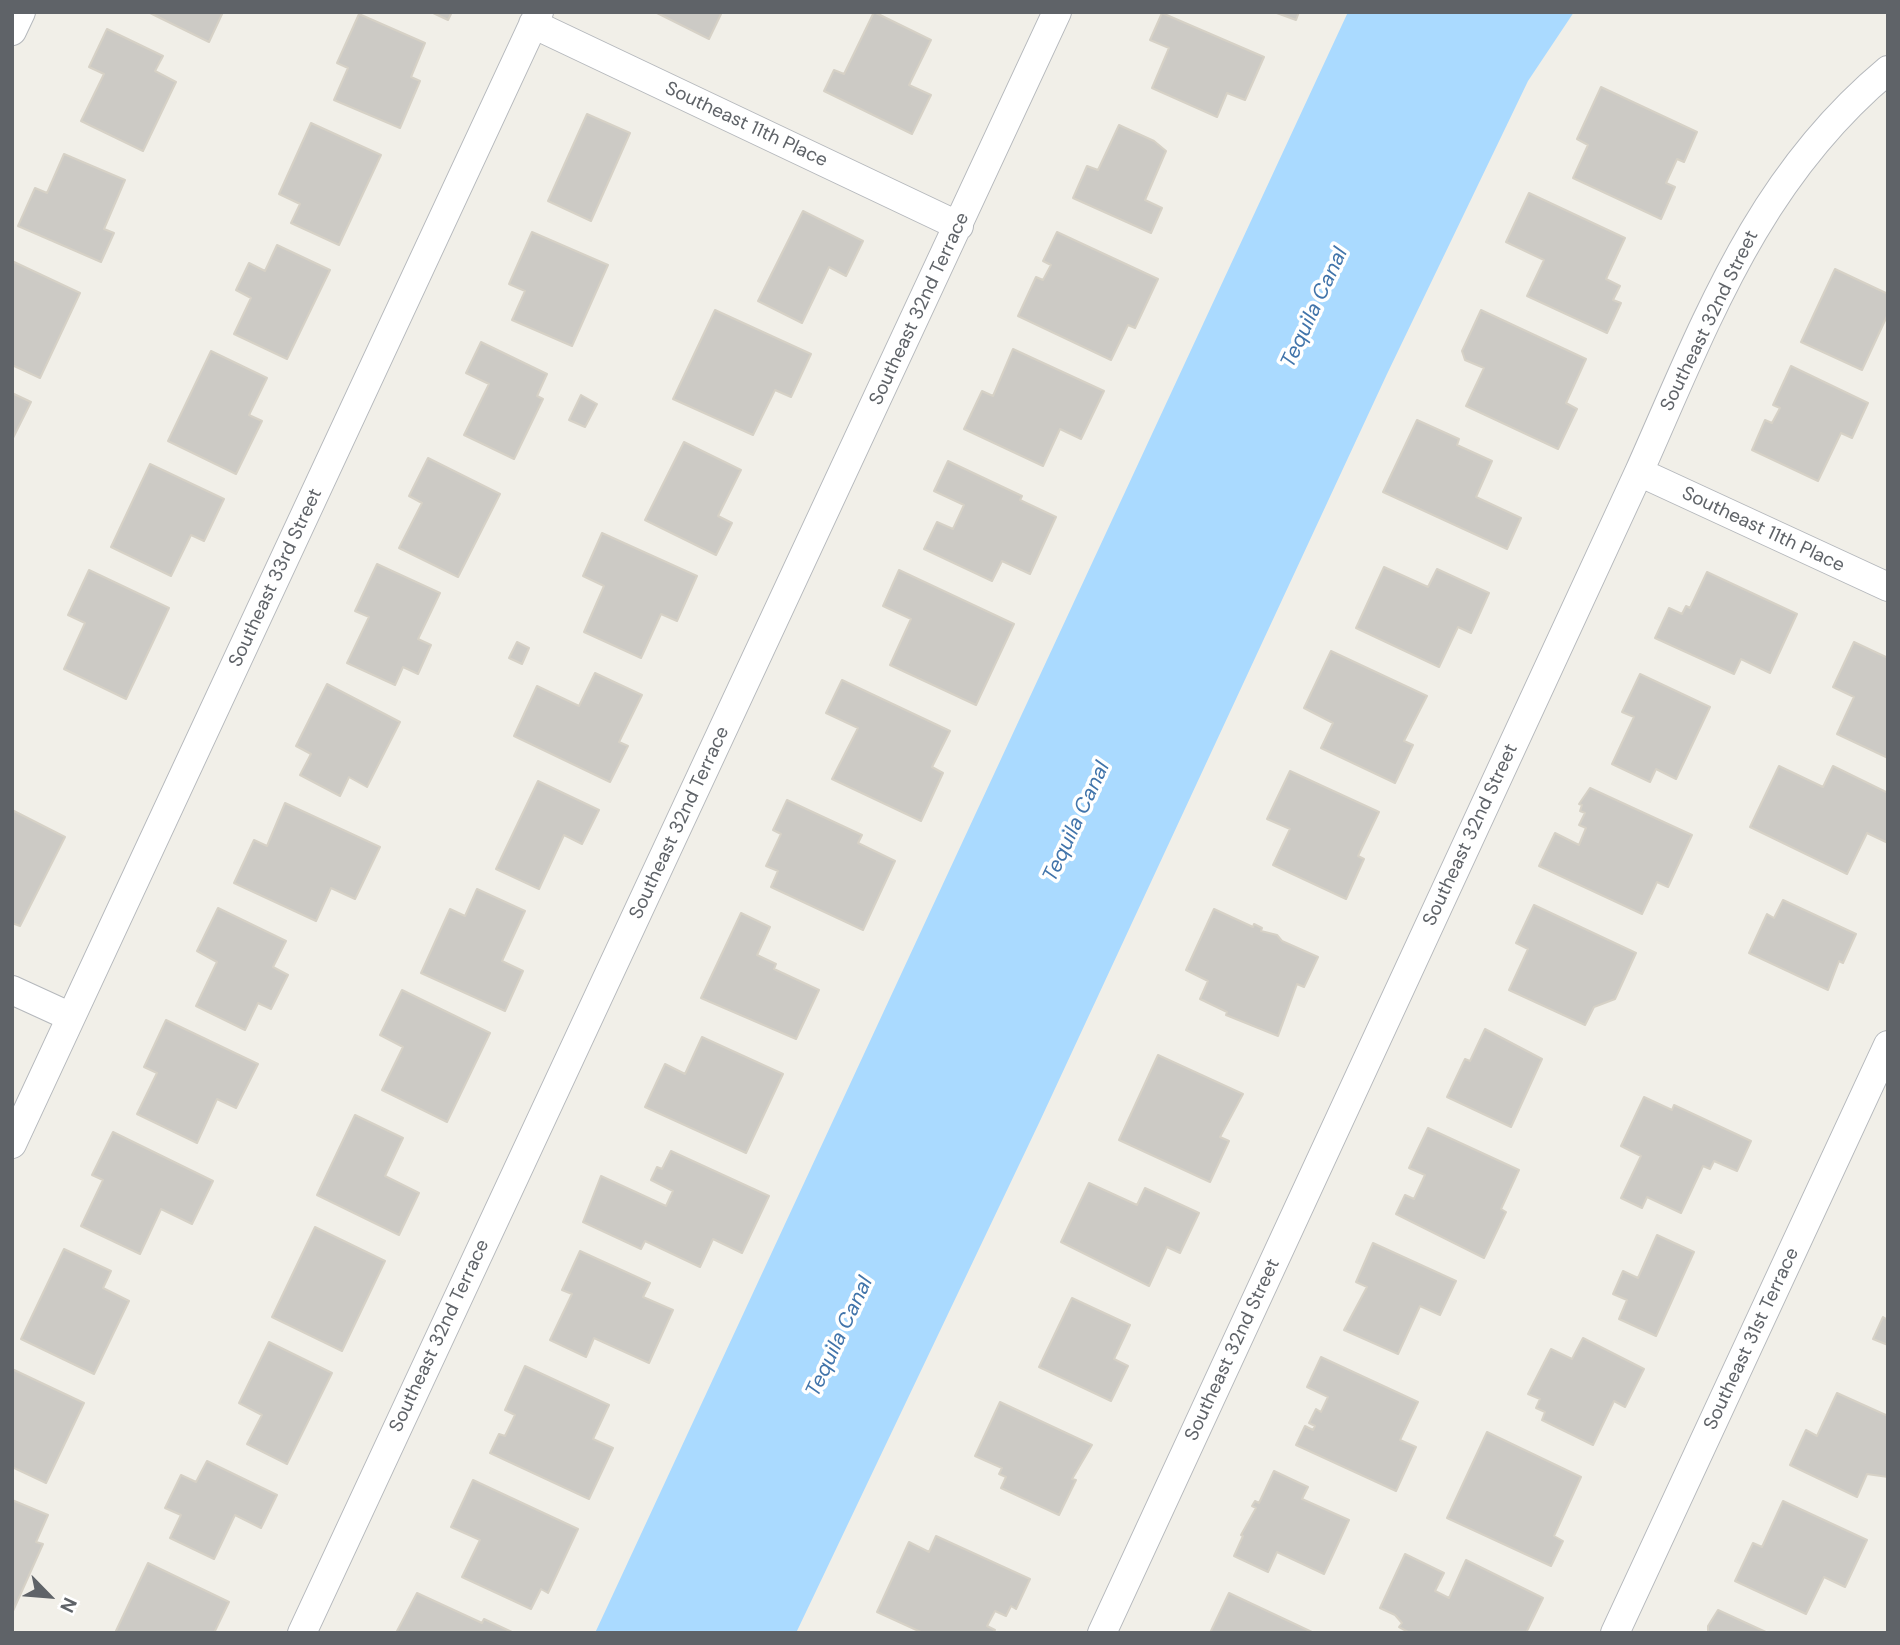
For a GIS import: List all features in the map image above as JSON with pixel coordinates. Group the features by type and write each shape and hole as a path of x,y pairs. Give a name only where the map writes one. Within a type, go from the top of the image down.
{"street":[{"path":"12,31 21,12"},
{"name":"Southeast 32nd Terrace","path":"302,1633 1058,12"},
{"name":"Southeast 11th Place","path":"536,18 959,226"},
{"name":"Southeast 33rd Street","path":"12,1144 536,18"},
{"name":"Southeast 32nd Street","path":"1102,1633 1639,472 1717,296 1767,206 1828,125 1888,70"},
{"name":"Southeast 11th Place","path":"1639,472 1888,587"},
{"path":"12,990 71,1017"},
{"name":"Southeast 31st Terrace","path":"1615,1633 1888,1045"}],"water":[{"name":"Tequila Canal","path":"1348,12 1574,12 1528,81 1387,374 1039,1123 796,1633 595,1633"}],"building":[{"path":"148,12 223,12 209,42"},
{"path":"431,12 452,12 448,20"},
{"path":"655,12 722,12 709,39"},
{"path":"874,12 931,40 909,85 931,95 912,134 824,91 834,70 844,74"},
{"path":"1274,12 1299,12 1296,20"},
{"path":"1162,13 1264,57 1245,100 1227,93 1217,117 1152,88 1169,48 1150,40"},
{"path":"359,14 425,43 411,77 420,81 400,128 334,100 348,68 337,63"},
{"path":"107,29 163,56 155,71 176,82 143,151 81,121 104,74 89,67"},
{"path":"1601,87 1697,132 1684,162 1677,159 1666,183 1675,187 1661,219 1573,178 1588,145 1577,139"},
{"path":"587,114 630,133 591,221 548,201"},
{"path":"311,123 381,155 339,245 291,223 300,204 279,194"},
{"path":"1119,125 1154,141 1166,151 1145,200 1162,208 1151,233 1073,198 1087,166 1098,170"},
{"path":"64,154 125,180 104,229 114,233 101,262 18,226 35,188 47,193"},
{"path":"1529,193 1625,238 1606,279 1620,286 1613,300 1621,303 1607,333 1527,296 1544,260 1506,242"},
{"path":"803,211 863,241 846,276 829,267 802,323 758,301"},
{"path":"532,232 608,265 572,346 512,320 525,291 509,284"},
{"path":"1057,232 1158,279 1135,328 1128,325 1111,360 1018,316 1036,277 1043,280 1051,265 1043,261"},
{"path":"277,245 330,270 287,359 234,334 251,298 236,290 249,263 265,271"},
{"path":"12,261 80,293 40,378 12,365"},
{"path":"1835,269 1888,294 1888,314 1862,370 1801,342"},
{"path":"715,310 811,354 791,397 775,390 753,435 673,399"},
{"path":"1481,310 1586,359 1566,403 1577,409 1558,449 1466,406 1484,368 1465,360 1462,351"},
{"path":"481,342 547,374 537,396 543,399 514,459 464,435 489,384 466,373"},
{"path":"1013,349 1104,391 1081,439 1060,429 1043,466 964,429 982,391 993,396"},
{"path":"211,351 267,378 249,415 262,421 236,474 168,441"},
{"path":"1791,366 1868,403 1852,438 1841,433 1818,481 1752,450 1765,420 1772,423 1780,408 1773,405"},
{"path":"12,393 31,402 12,440"},
{"path":"581,395 597,404 585,427 569,420"},
{"path":"1417,420 1459,439 1457,445 1492,461 1476,497 1521,518 1507,549 1383,492"},
{"path":"684,442 741,470 718,516 732,523 716,555 645,520"},
{"path":"428,458 500,494 458,577 399,548 422,503 409,496"},
{"path":"948,461 1022,496 1020,500 1056,517 1030,574 1002,561 992,581 924,549 937,522 953,529 964,505 934,491"},
{"path":"150,464 224,499 204,541 191,535 171,576 111,547"},
{"path":"602,533 697,576 677,621 661,614 641,658 584,632 604,586 583,576"},
{"path":"377,564 440,593 418,639 431,645 418,674 403,667 395,685 347,663 369,617 355,611"},
{"path":"1384,567 1428,587 1437,569 1489,593 1471,633 1458,627 1439,667 1356,628"},
{"path":"89,570 169,608 126,699 64,669 85,623 68,615"},
{"path":"899,570 1014,624 976,705 890,665 911,619 883,606"},
{"path":"1707,572 1797,614 1770,673 1741,659 1734,674 1655,638 1669,608 1682,614 1686,606 1690,608"},
{"path":"517,642 529,648 522,664 509,658"},
{"path":"1854,642 1888,658 1888,758 1837,734 1854,697 1833,687"},
{"path":"1331,651 1427,696 1404,741 1413,745 1395,783 1321,748 1333,723 1304,708"},
{"path":"595,673 642,695 619,742 628,746 610,782 514,736 537,686 579,706"},
{"path":"1640,674 1710,707 1676,779 1656,769 1650,782 1612,764 1634,717 1622,712"},
{"path":"842,680 950,731 932,767 943,773 921,821 832,779 858,728 826,713"},
{"path":"327,684 400,722 367,787 349,777 340,796 300,775 311,754 296,746"},
{"path":"1779,766 1823,787 1833,766 1888,793 1888,843 1867,833 1847,874 1750,827"},
{"path":"1290,771 1379,812 1358,856 1364,859 1346,899 1273,865 1290,829 1267,819"},
{"path":"538,781 599,810 582,844 564,835 539,889 496,869"},
{"path":"1590,788 1692,835 1668,887 1657,882 1642,914 1539,866 1555,833 1579,845 1586,828 1579,825 1585,813 1580,811 1582,805 1579,804"},
{"path":"787,800 862,835 858,843 895,861 863,930 771,887 778,871 766,866 781,834 773,830"},
{"path":"285,803 380,847 355,899 331,888 316,921 234,883 254,840 267,846"},
{"path":"12,810 65,837 20,926 12,923"},
{"path":"477,889 525,911 502,961 523,971 505,1011 421,973 450,909 465,916"},
{"path":"1783,900 1856,934 1843,963 1839,961 1828,990 1749,953 1767,914 1774,918"},
{"path":"1534,905 1636,953 1615,999 1594,1007 1585,1025 1509,990 1528,949 1516,943"},
{"path":"218,908 286,941 273,967 288,975 271,1009 258,1003 245,1030 196,1006 217,962 197,951"},
{"path":"1214,909 1253,927 1254,924 1262,928 1261,931 1277,935 1282,941 1318,957 1304,987 1297,984 1278,1036 1226,1015 1227,1012 1200,999 1208,981 1186,970"},
{"path":"741,913 770,927 757,955 776,964 774,969 819,990 796,1039 701,998"},
{"path":"402,990 490,1033 447,1122 382,1090 403,1047 380,1035"},
{"path":"166,1020 258,1064 236,1108 217,1099 197,1143 137,1114 157,1073 144,1067"},
{"path":"1485,1029 1542,1059 1511,1127 1447,1097 1465,1059 1470,1061"},
{"path":"702,1037 783,1074 746,1153 645,1107 665,1064 685,1074"},
{"path":"1158,1055 1243,1094 1220,1137 1229,1141 1210,1182 1119,1140"},
{"path":"1644,1097 1672,1110 1674,1105 1751,1141 1737,1171 1714,1161 1710,1169 1703,1166 1681,1213 1647,1197 1642,1208 1621,1198 1641,1156 1621,1146"},
{"path":"355,1115 403,1138 385,1176 419,1193 399,1235 317,1195"},
{"path":"1428,1128 1519,1170 1501,1209 1506,1212 1484,1258 1396,1214 1405,1195 1414,1199 1425,1175 1409,1168"},
{"path":"113,1132 213,1181 192,1224 161,1209 140,1254 81,1226 103,1180 92,1175"},
{"path":"671,1151 769,1196 742,1253 713,1239 700,1267 645,1241 641,1249 583,1222 601,1176 666,1206 673,1191 651,1180 657,1167 662,1169"},
{"path":"1089,1183 1137,1205 1145,1188 1199,1213 1180,1253 1167,1247 1149,1286 1061,1242"},
{"path":"315,1227 385,1261 342,1351 272,1317"},
{"path":"1657,1235 1694,1252 1656,1336 1619,1319 1627,1300 1613,1294 1623,1271 1638,1278"},
{"path":"1373,1243 1456,1281 1440,1315 1420,1306 1398,1354 1344,1330 1367,1287 1356,1282"},
{"path":"64,1249 111,1271 103,1288 129,1301 94,1374 21,1339"},
{"path":"580,1251 650,1283 643,1297 673,1310 649,1363 594,1338 586,1357 550,1340 572,1294 562,1290"},
{"path":"1072,1298 1130,1325 1114,1359 1128,1366 1111,1401 1039,1367"},
{"path":"1883,1317 1888,1320 1888,1345 1873,1339"},
{"path":"1583,1338 1644,1369 1625,1407 1614,1401 1593,1445 1542,1420 1545,1412 1536,1408 1540,1399 1528,1394 1551,1349 1572,1359"},
{"path":"269,1342 332,1373 287,1464 247,1444 262,1415 239,1403"},
{"path":"1321,1357 1418,1402 1400,1440 1416,1447 1396,1491 1296,1445 1305,1426 1313,1430 1315,1426 1309,1423 1316,1409 1321,1412 1328,1397 1307,1387"},
{"path":"525,1366 609,1405 593,1439 613,1448 589,1499 490,1453 499,1434 505,1436 515,1415 505,1410"},
{"path":"12,1369 84,1403 46,1483 12,1467"},
{"path":"1837,1393 1888,1416 1888,1477 1867,1474 1857,1497 1790,1465 1806,1430 1817,1436"},
{"path":"1000,1402 1092,1445 1072,1479 1076,1480 1059,1515 1001,1488 1006,1477 999,1474 1002,1468 975,1456"},
{"path":"1487,1432 1581,1477 1554,1536 1563,1541 1551,1566 1447,1518"},
{"path":"207,1461 277,1495 261,1528 235,1515 214,1559 170,1538 181,1515 165,1508 181,1475 196,1482"},
{"path":"1274,1471 1308,1487 1302,1499 1349,1520 1324,1574 1277,1552 1268,1572 1234,1556 1243,1536 1241,1535 1256,1508 1252,1506 1255,1501 1259,1503"},
{"path":"473,1480 578,1529 548,1593 541,1589 531,1609 462,1577 480,1540 451,1527"},
{"path":"12,1500 48,1515 36,1542 43,1544 13,1611"},
{"path":"1783,1501 1867,1540 1845,1587 1824,1577 1806,1614 1735,1581 1753,1543 1762,1547"},
{"path":"936,1536 1030,1579 1016,1609 1011,1606 1006,1616 995,1611 987,1626 995,1630 993,1633 923,1633 877,1612 909,1542 929,1552"},
{"path":"1405,1554 1444,1573 1435,1591 1449,1598 1466,1560 1543,1598 1526,1633 1410,1633 1399,1627 1402,1623 1395,1615 1380,1608"},
{"path":"148,1563 229,1602 214,1633 115,1633"},
{"path":"417,1593 482,1623 484,1619 514,1633 396,1633"},
{"path":"1229,1593 1314,1633 1210,1633"},
{"path":"1718,1610 1768,1633 1708,1633 1708,1626"}]}
